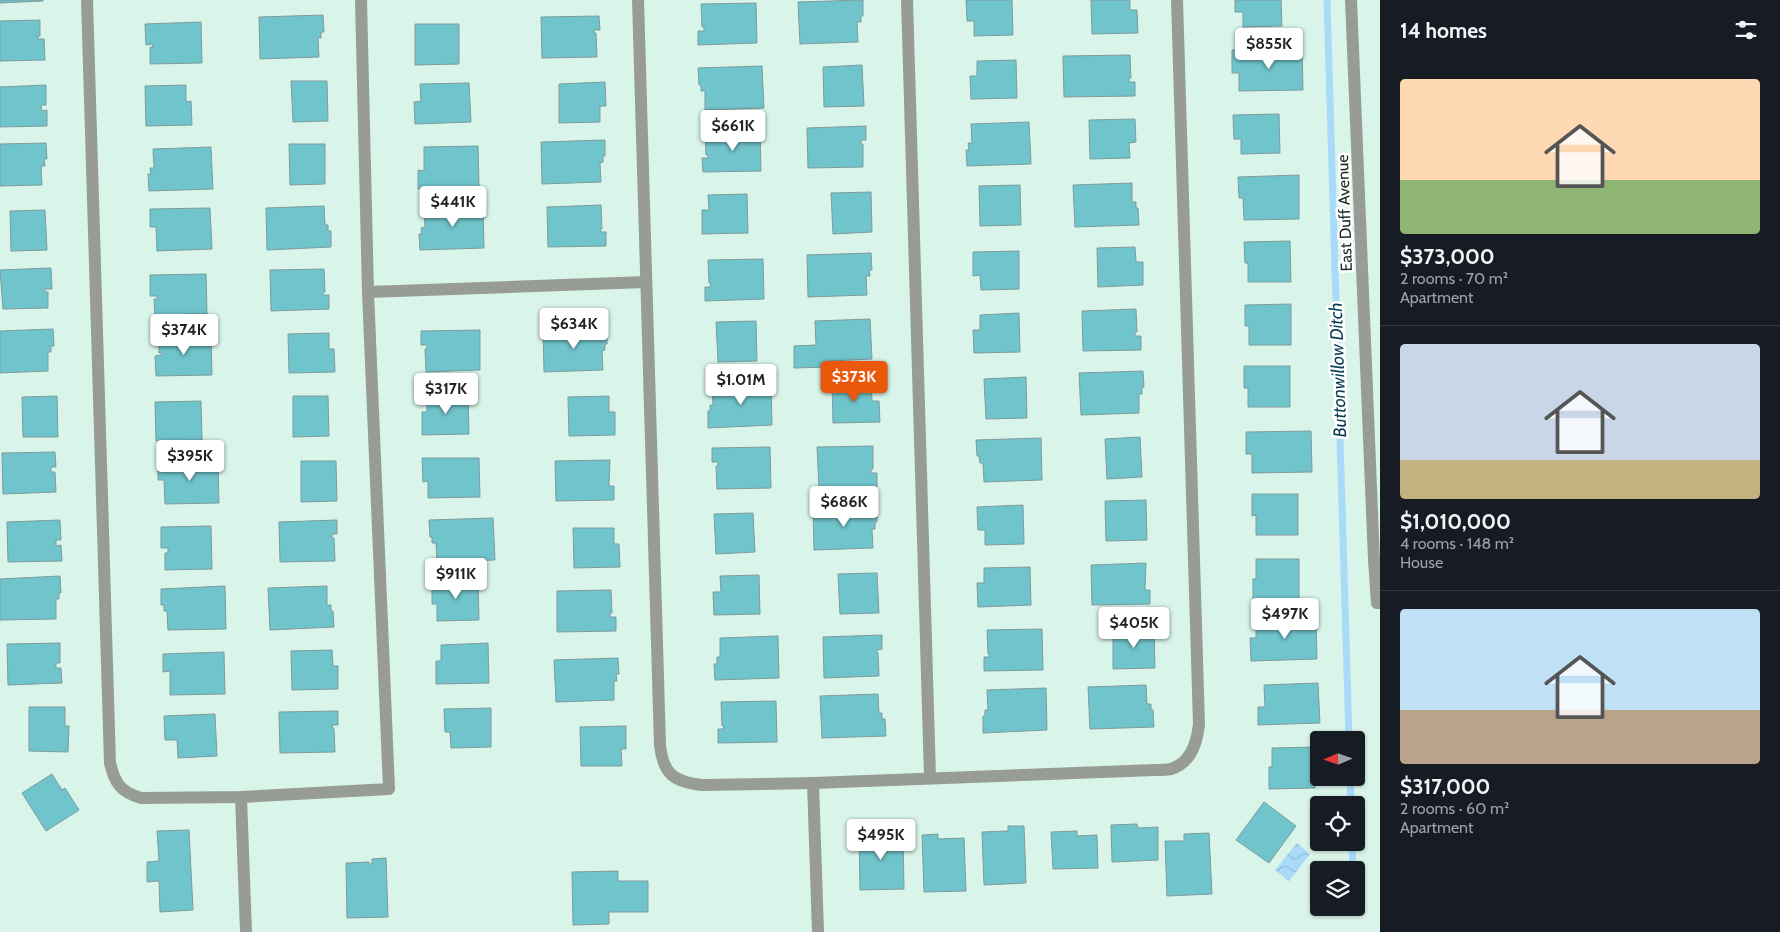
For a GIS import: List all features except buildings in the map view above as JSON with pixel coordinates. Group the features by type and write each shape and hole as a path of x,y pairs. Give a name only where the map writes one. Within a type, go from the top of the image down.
{"street":[{"path":"87,0 110,763 113,778 121,788 141,798 241,797 389,789 368,292 361,0"},
{"path":"638,0 659,736 662,760 667,771 687,783 702,785 812,783 1171,769 1184,762 1192,752 1198,739 1199,724 1177,0"},
{"path":"907,0 930,777"},
{"name":"East Duff Avenue","path":"1351,0 1378,603"},
{"path":"368,292 646,282"},
{"path":"812,783 818,932"},
{"path":"241,797 246,932"}],"water":[{"path":"1297,843 1310,854 1289,881 1275,870"}],"waterway":[{"name":"Buttonwillow Ditch","path":"1327,0 1349,731"},
{"name":"Buttonwillow Ditch","path":"1350,786 1351,796"},
{"name":"Buttonwillow Ditch","path":"1352,851 1353,861"}]}
